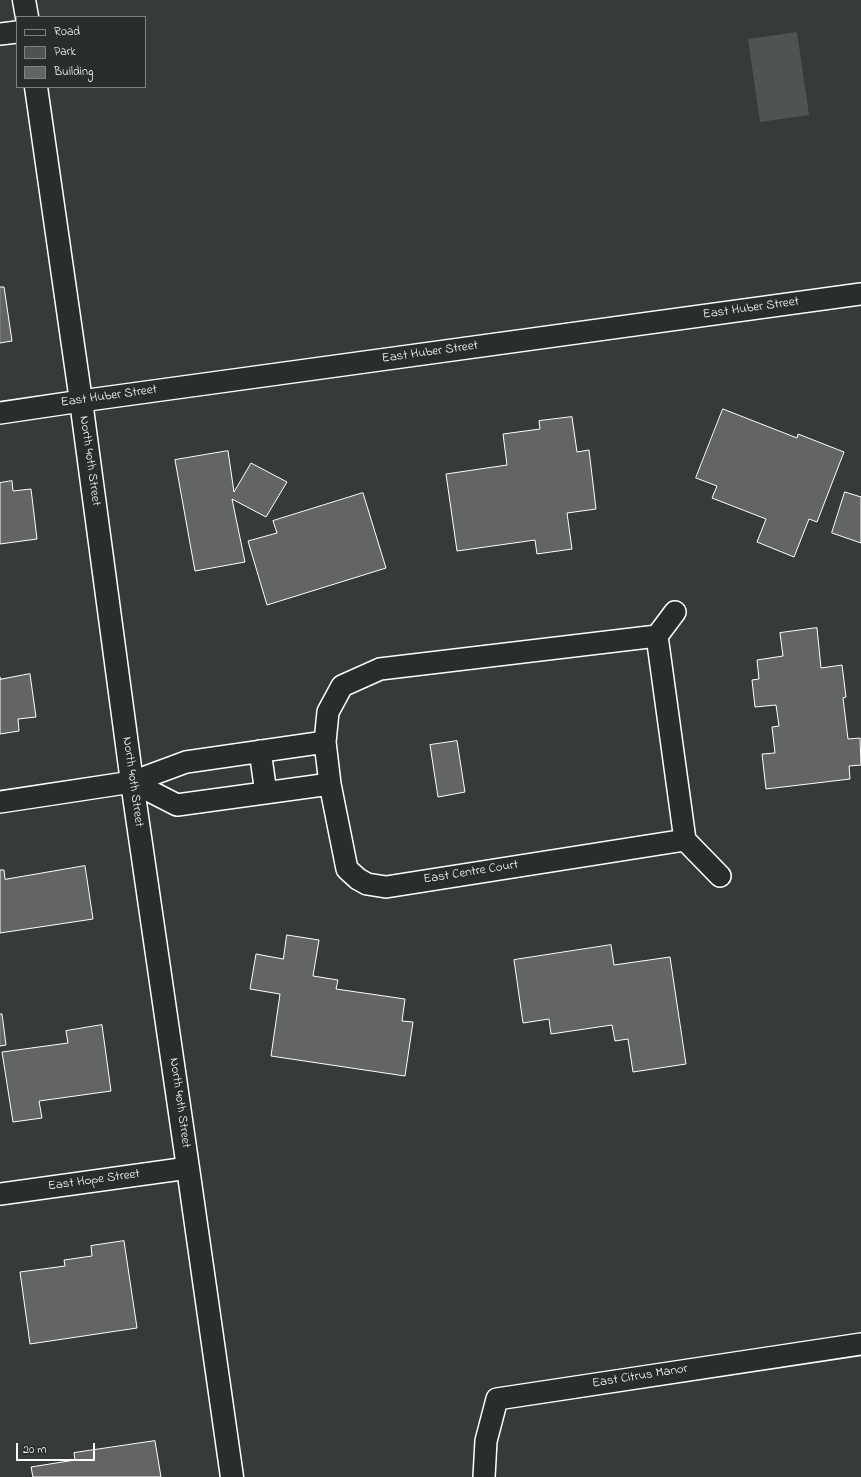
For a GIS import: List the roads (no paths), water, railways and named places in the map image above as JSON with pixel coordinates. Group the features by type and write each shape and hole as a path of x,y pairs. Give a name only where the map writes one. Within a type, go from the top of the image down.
{"street":[{"path":"24,0 27,16"},
{"path":"0,34 16,32"},
{"name":"North 40th Street","path":"36,88 81,401 132,782 232,1477"},
{"name":"East Huber Street","path":"0,414 81,401 861,294"},
{"path":"675,612 657,636 685,840 720,876"},
{"name":"East Centre Court","path":"657,636 380,669 342,686 328,712 325,742 330,784 347,869 358,879 367,884 386,887 685,840"},
{"path":"0,802 132,782 186,762 325,742"},
{"path":"260,751 266,793"},
{"path":"132,782 177,805 330,784"},
{"name":"East Hope Street","path":"0,1194 188,1168"},
{"name":"East Citrus Manor","path":"484,1477 486,1441 497,1399 861,1344"}]}
